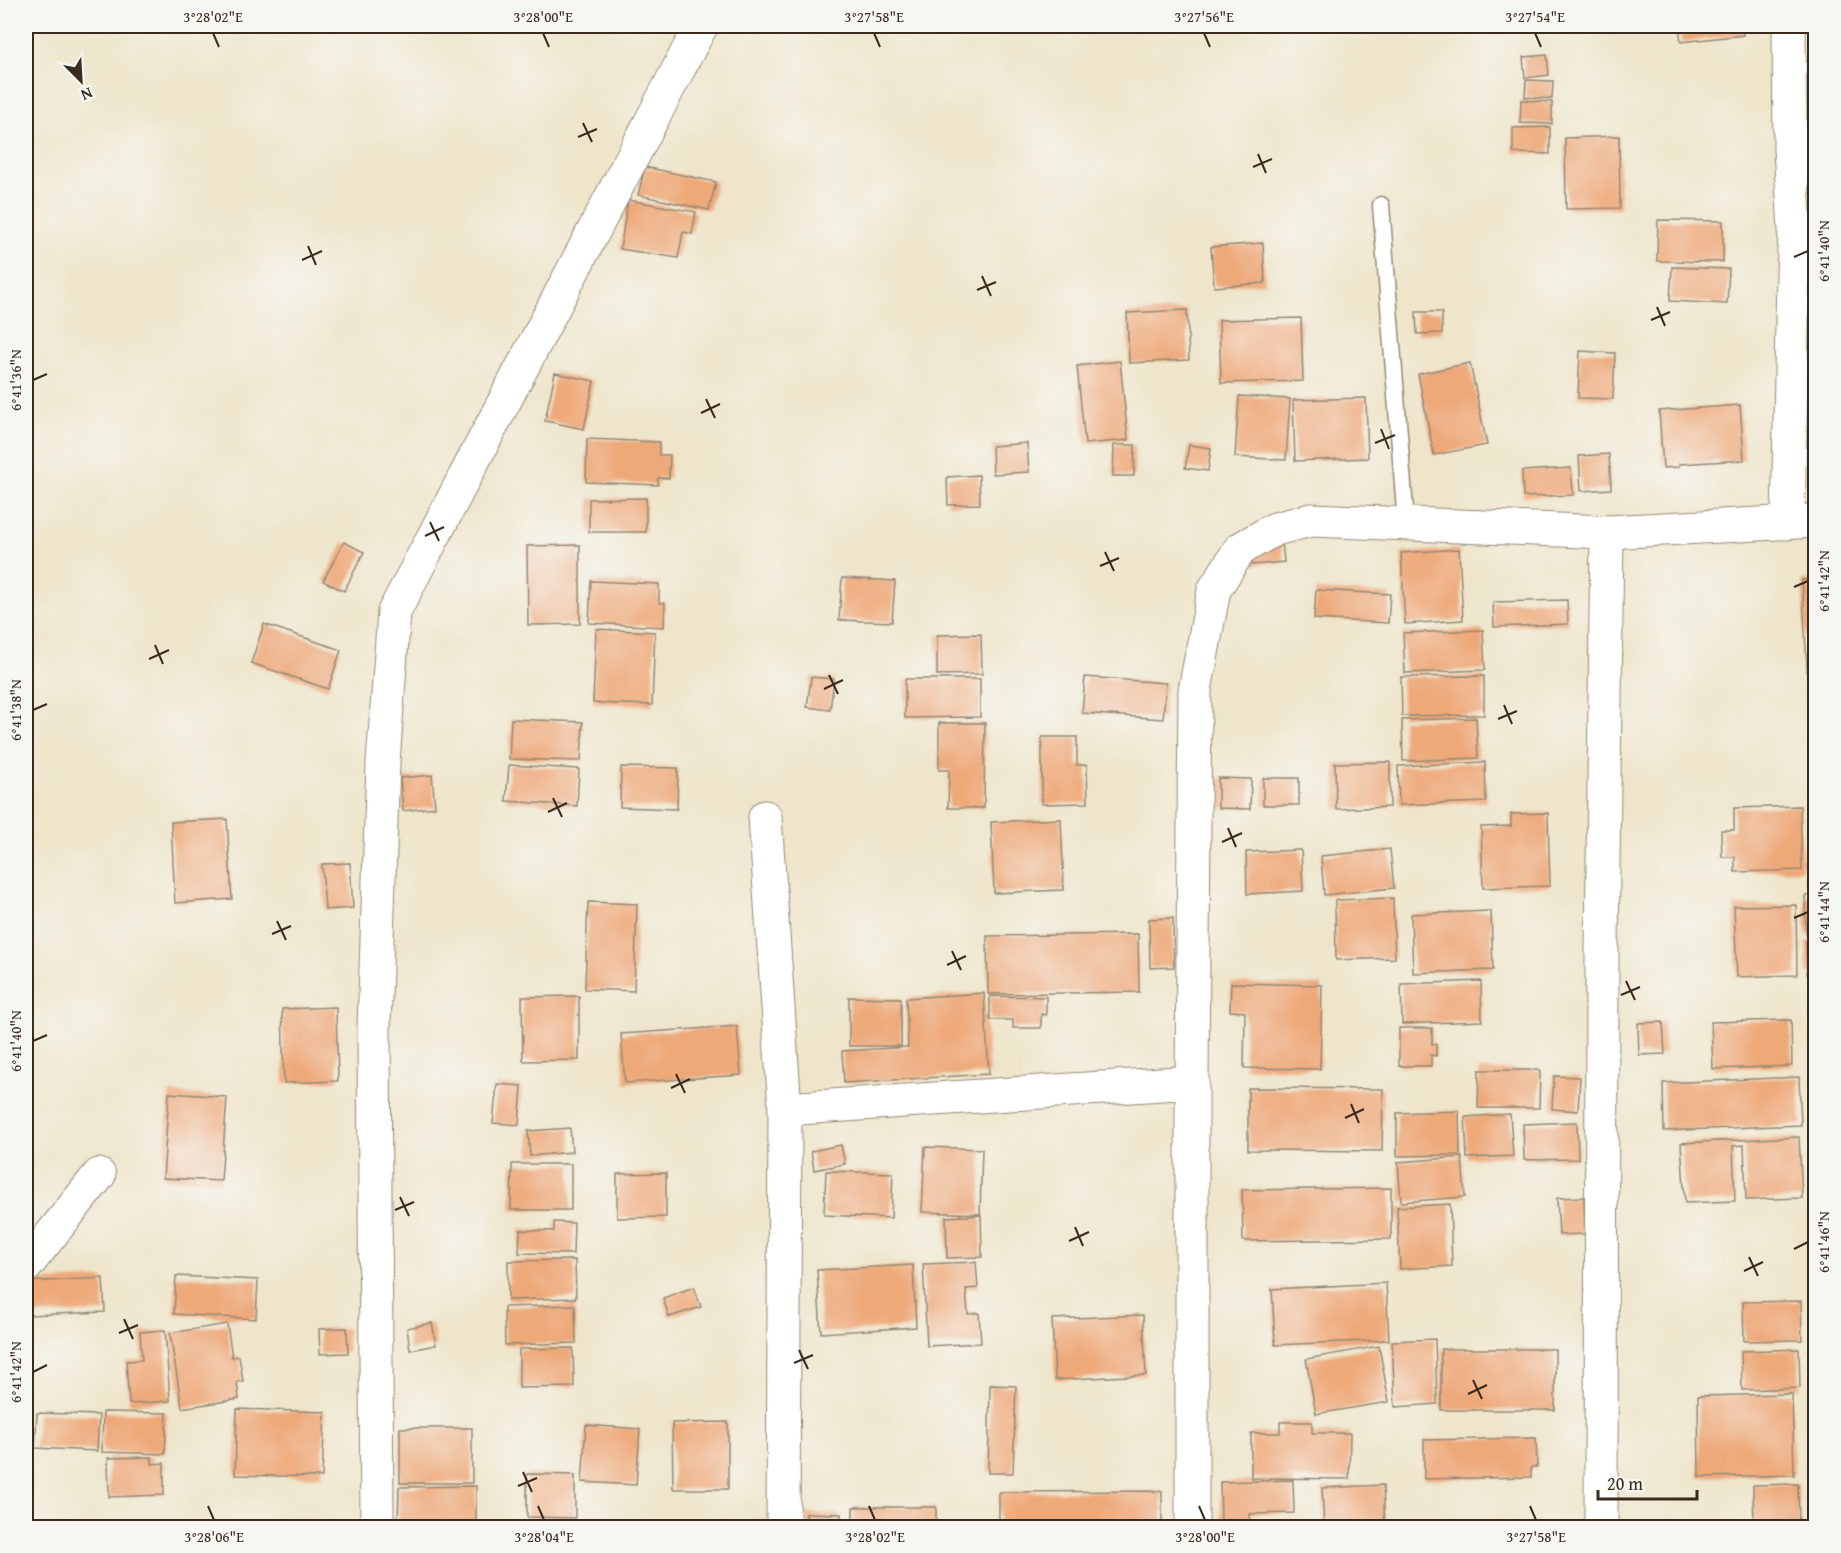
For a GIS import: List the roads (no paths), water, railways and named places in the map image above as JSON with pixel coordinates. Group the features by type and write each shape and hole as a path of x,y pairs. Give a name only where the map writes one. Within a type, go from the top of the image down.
{"street":[{"path":"377,1527 374,1027 383,762 394,612 701,26"},
{"path":"1192,1527 1191,1082 1195,690 1214,590 1240,549 1275,529 1311,519 1607,532 1802,522 1793,273 1795,230 1790,149 1789,26"},
{"path":"1601,1527 1602,950 1607,532"},
{"path":"765,817 785,1109 783,1527"},
{"path":"785,1109 1191,1082"},
{"path":"26,1266 99,1175"}],"lane":[{"path":"1381,205 1406,523"}]}
